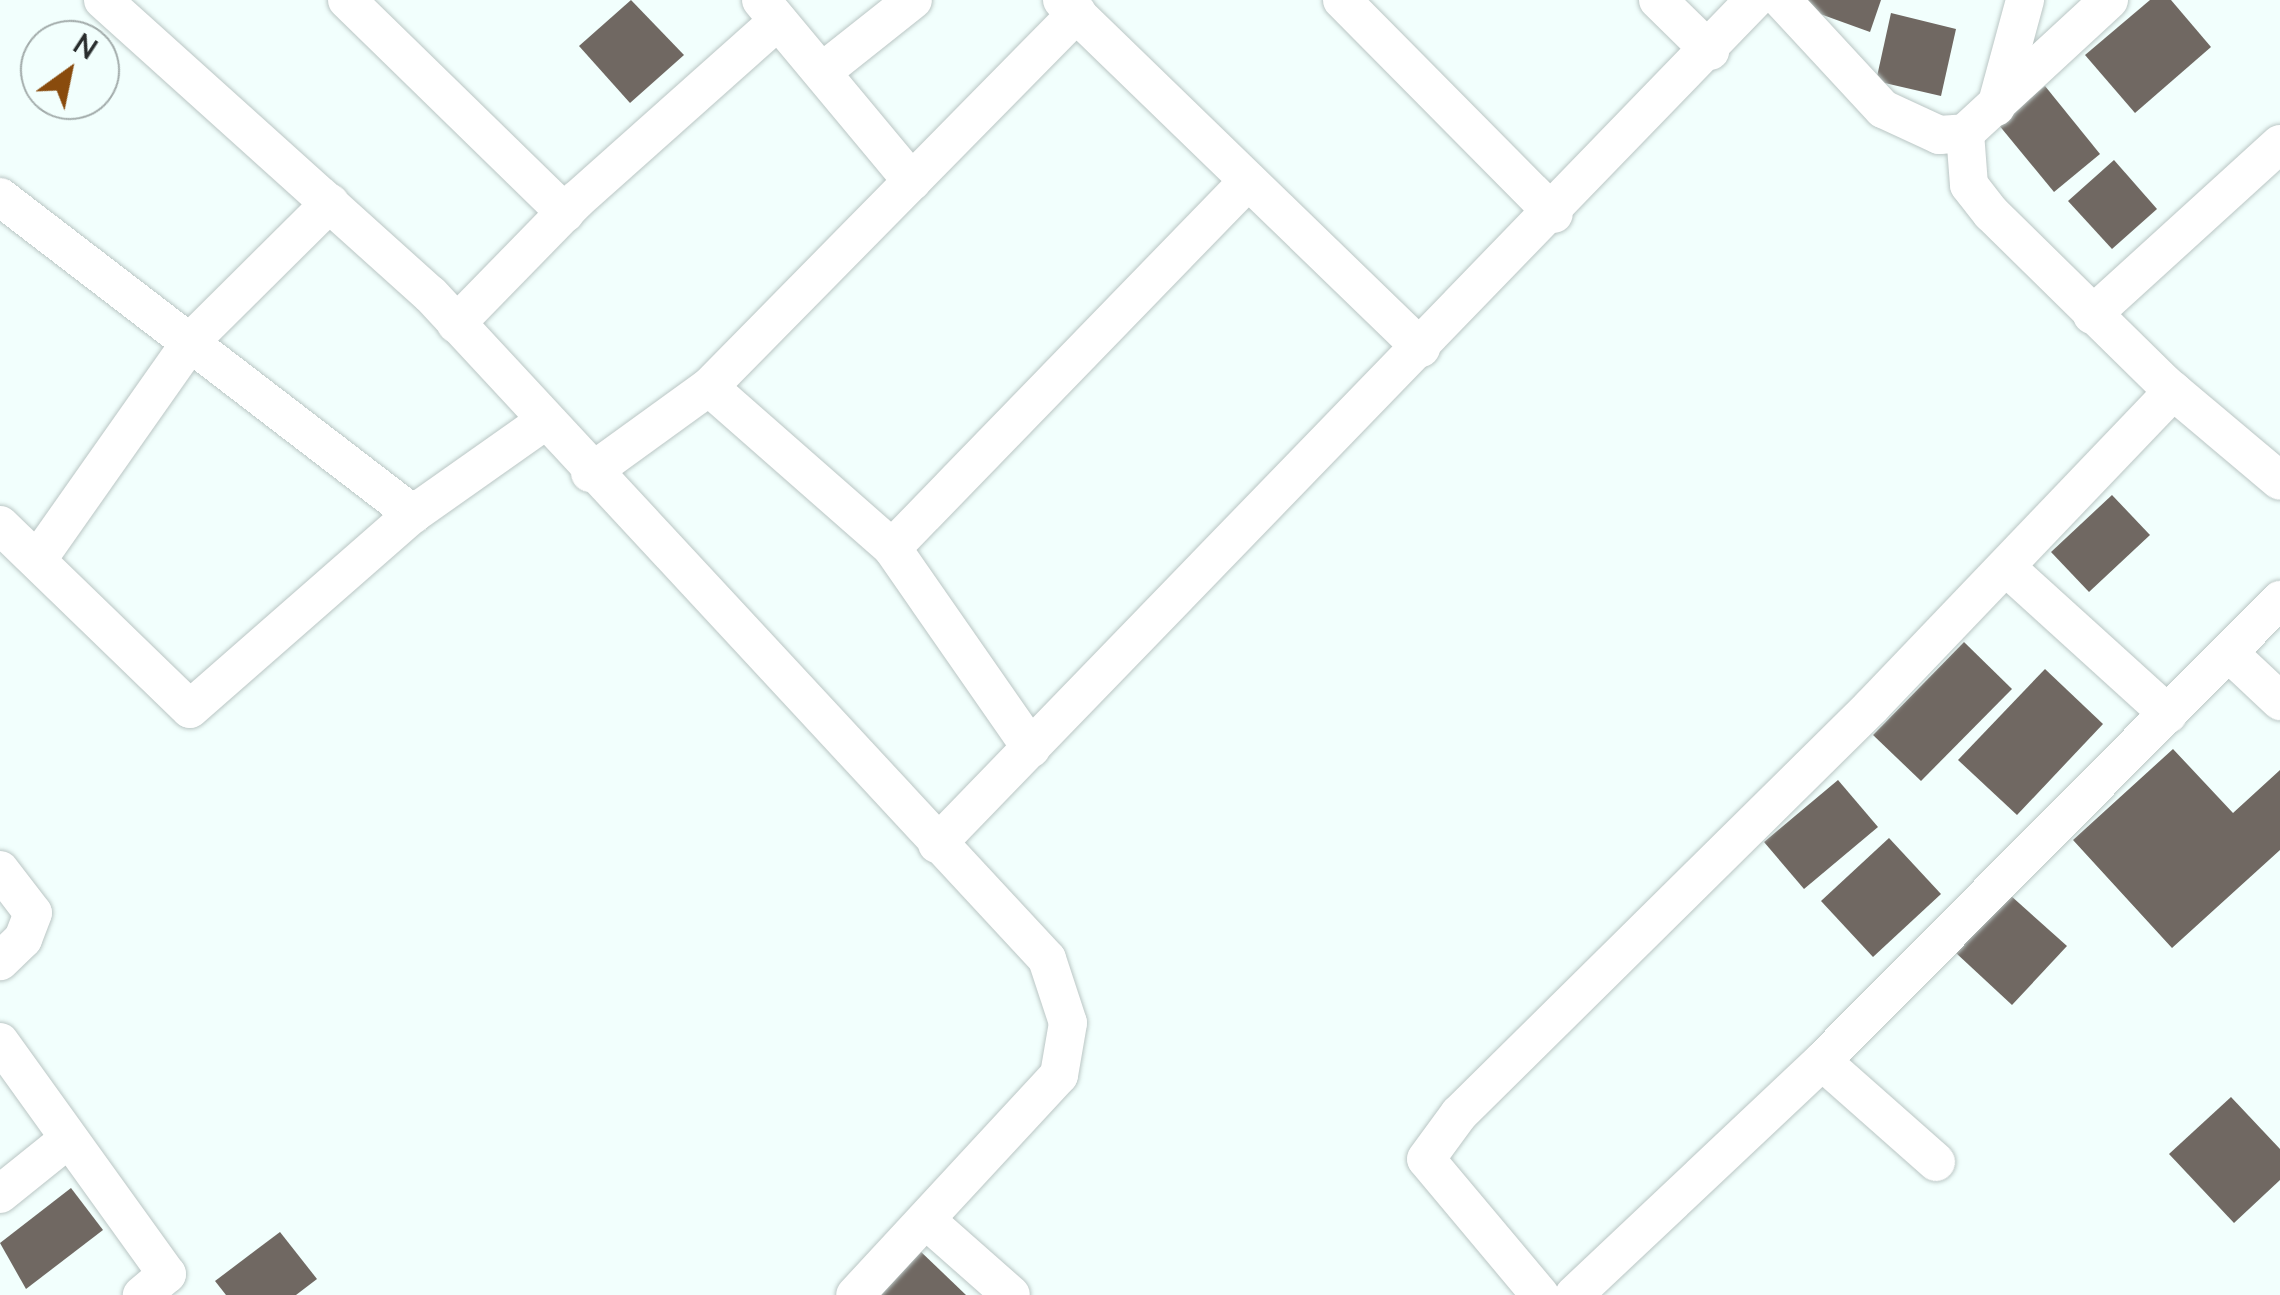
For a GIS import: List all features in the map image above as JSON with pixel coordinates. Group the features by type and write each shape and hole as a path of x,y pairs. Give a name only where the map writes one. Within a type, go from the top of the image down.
{"street":[{"path":"103,0 330,203 456,324 542,422 1047,959 1068,1023 1059,1075 1039,1102 855,1295"},
{"path":"347,0 564,213"},
{"path":"822,72 913,0"},
{"path":"1342,0 1554,214"},
{"path":"1658,0 1710,51"},
{"path":"937,844 1554,214 1754,0"},
{"path":"1782,0 1882,109 1918,132 1966,133 2108,0"},
{"path":"1996,107 2025,0"},
{"path":"590,472 709,387 912,181 1069,7 1421,348"},
{"path":"456,324 770,10 912,181"},
{"path":"1966,133 1970,185 2092,315 2172,391 2274,463"},
{"path":"2092,315 2280,144"},
{"path":"892,548 1247,182"},
{"path":"0,197 413,514"},
{"path":"38,559 191,341 330,203"},
{"path":"709,387 892,548 1030,748"},
{"path":"1540,1295 1426,1159 1459,1114 2006,567 2172,391"},
{"path":"0,525 190,710 413,514 542,422"},
{"path":"2006,567 2168,714"},
{"path":"1574,1295 1822,1061 2280,600"},
{"path":"2230,654 2280,701"},
{"path":"0,870 32,914 24,939 0,961"},
{"path":"0,1042 164,1288"},
{"path":"1822,1061 1936,1162"},
{"path":"0,1194 66,1140"},
{"path":"926,1220 1011,1295"}],"building":[{"path":"631,0 684,55 630,103 579,46"},
{"path":"1800,0 1881,0 1870,32 1798,6"},
{"path":"2150,0 2171,0 2211,47 2135,113 2085,55"},
{"path":"1891,13 1956,29 1941,96 1876,81"},
{"path":"2045,86 2100,154 2054,192 1998,124"},
{"path":"2114,160 2157,209 2112,249 2068,201"},
{"path":"2112,495 2150,535 2089,592 2051,552"},
{"path":"1964,642 2012,689 1921,781 1873,735"},
{"path":"2045,669 2103,724 2017,815 1958,760"},
{"path":"2173,749 2233,813 2280,770 2280,850 2172,948 2073,840"},
{"path":"1838,780 1878,827 1804,889 1764,842"},
{"path":"1889,838 1941,894 1873,957 1821,901"},
{"path":"2010,895 2067,946 2012,1005 1956,953"},
{"path":"2231,1097 2280,1149 2280,1180 2234,1223 2169,1154"},
{"path":"71,1188 103,1230 26,1289 0,1243"},
{"path":"280,1232 317,1279 296,1295 226,1295 215,1281"},
{"path":"918,1249 966,1295 873,1295"}]}
